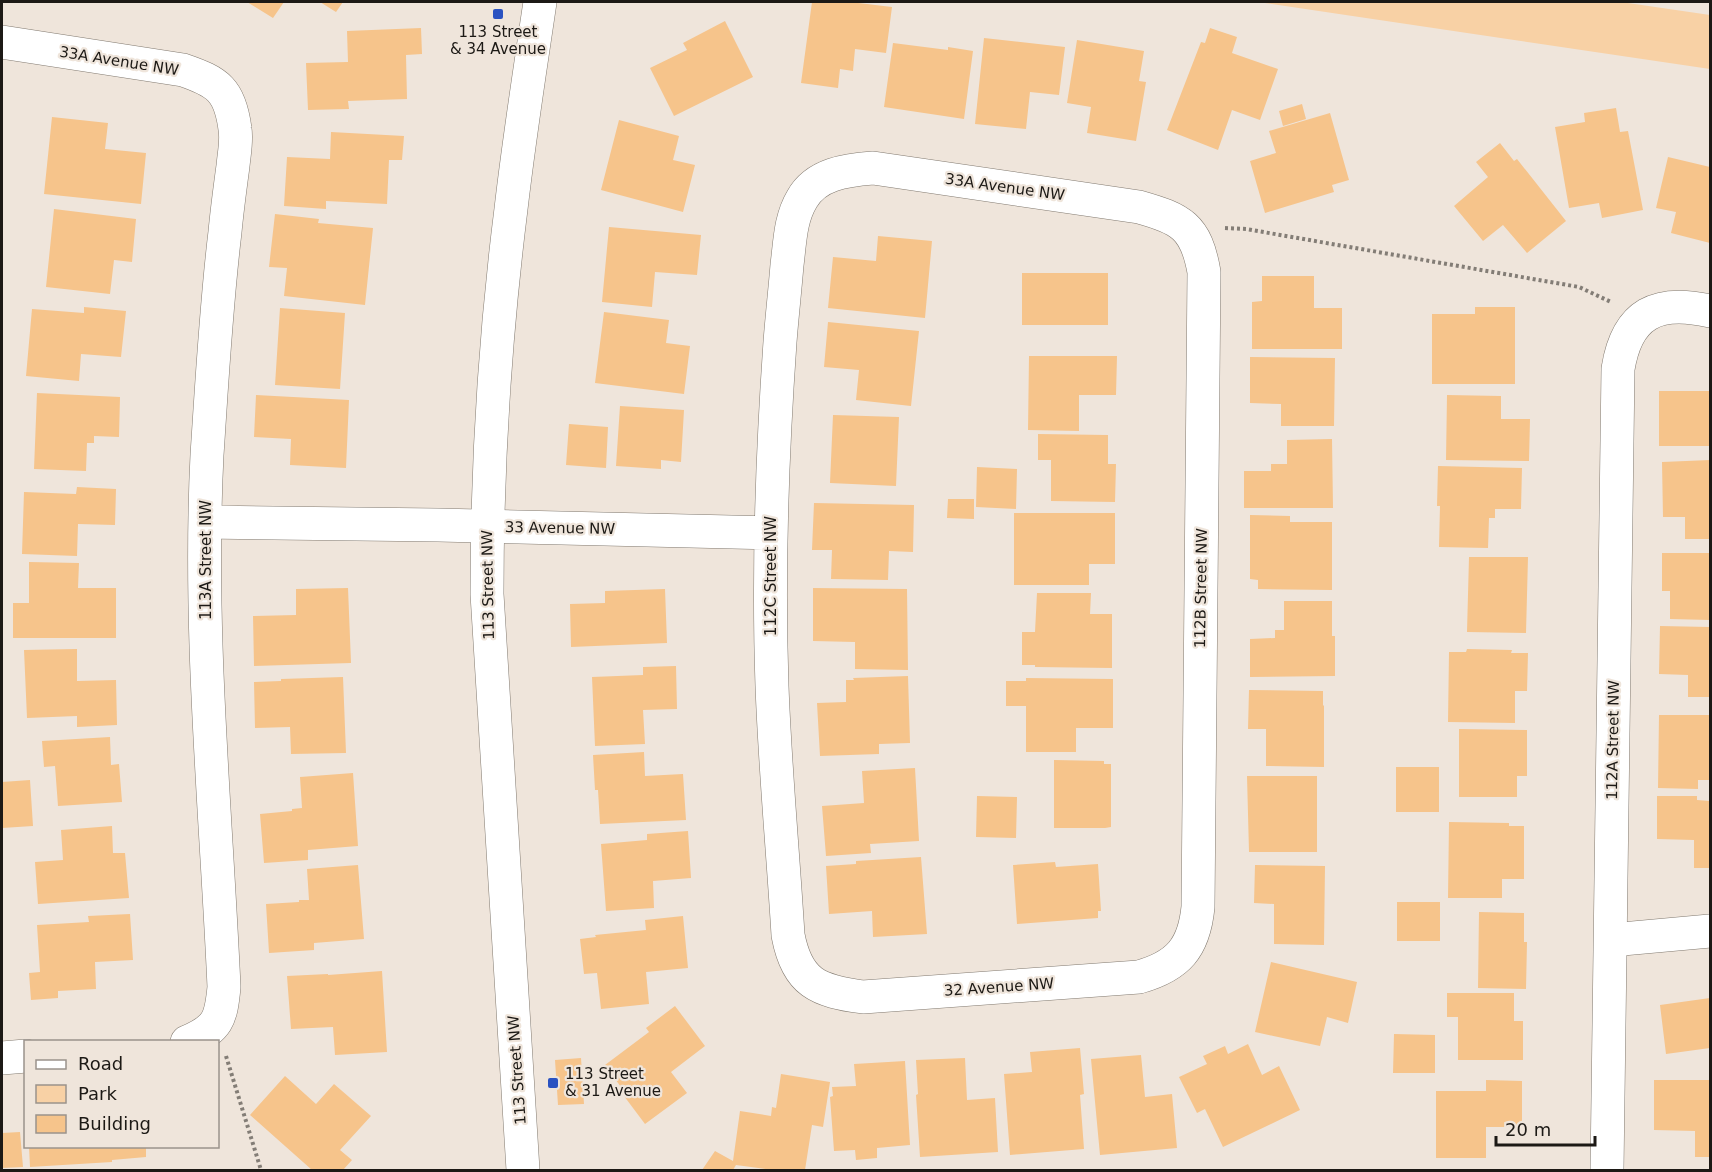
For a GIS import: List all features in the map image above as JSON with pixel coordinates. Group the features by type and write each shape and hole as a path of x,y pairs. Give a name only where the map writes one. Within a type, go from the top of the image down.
{"street":[{"name":"113 Street NW","path":"523,1170 487,594 487,526 499,319 511,208 540,2"},
{"name":"33A Avenue NW","path":"2,42 183,70 217,84 228,98"},
{"name":"113A Street NW","path":"216,1023 222,1009 224,987 205,627 205,522 207,455 219,296 236,140 228,98"},
{"name":"33A Avenue NW","path":"822,179 839,173 873,168 1139,207 1168,216 1186,226"},
{"name":"112C Street NW","path":"808,979 796,966 788,935 772,688 771,533 777,381 791,230 795,212 803,197 810,187 822,179"},
{"name":"112B Street NW","path":"1184,951 1193,936 1198,907 1204,284 1202,256 1186,226"},
{"path":"1643,317 1659,309 1677,306 1710,312"},
{"name":"112A Street NW","path":"1607,1170 1618,369 1621,350 1628,333 1643,317"},
{"name":"33 Avenue NW","path":"205,522 771,533"},
{"path":"1611,940 1710,931"},
{"name":"32 Avenue NW","path":"808,979 824,989 863,997 1139,977 1156,972 1173,963 1184,951"},
{"path":"188,1040 204,1033 216,1023"},
{"path":"2,1058 24,1056"}],"path":[{"path":"1186,226 1246,229 1579,287 1643,317"},
{"path":"216,1023 261,1170"}],"green space":[{"path":"1258,2 1621,2 1710,15 1710,69"}],"building":[{"path":"247,2 284,2 273,18"},
{"path":"320,2 343,2 336,12"},
{"path":"812,2 850,2 892,7 886,53 855,49 853,71 840,69 838,88 801,83"},
{"path":"725,21 753,77 674,116 650,68 687,50 683,43"},
{"path":"421,28 422,54 406,55 407,99 348,101 349,109 308,110 306,63 348,62 347,31"},
{"path":"1210,28 1237,37 1232,53 1278,69 1260,120 1232,110 1218,150 1167,130 1201,42 1205,43"},
{"path":"984,38 1065,47 1059,95 1030,92 1026,129 975,124"},
{"path":"1077,40 1144,51 1139,81 1146,82 1136,141 1087,133 1091,107 1067,103"},
{"path":"893,43 973,51 964,119 884,107"},
{"path":"1302,104 1306,119 1283,126 1279,111"},
{"path":"1616,108 1620,132 1628,131 1643,210 1602,218 1599,203 1569,208 1555,127 1585,122 1584,113"},
{"path":"1330,113 1349,180 1332,185 1334,192 1265,213 1250,161 1276,153 1269,131"},
{"path":"52,117 108,123 105,149 146,153 141,204 44,194"},
{"path":"619,120 679,136 673,160 695,165 683,212 601,190"},
{"path":"331,132 404,136 402,160 389,160 387,204 326,201 326,209 284,206 287,157 330,159"},
{"path":"1500,143 1514,161 1517,159 1566,221 1527,253 1503,225 1483,241 1454,206 1488,177 1476,162"},
{"path":"1668,157 1710,167 1710,243 1671,233 1676,212 1656,208"},
{"path":"54,209 136,219 132,262 114,260 110,294 46,287"},
{"path":"275,214 319,219 318,223 373,228 365,305 284,296 287,268 269,267"},
{"path":"609,227 701,235 697,275 655,272 652,307 602,302"},
{"path":"878,236 932,241 925,318 828,308 833,257 876,261"},
{"path":"1022,273 1108,273 1108,325 1022,325"},
{"path":"1262,276 1314,276 1314,308 1342,308 1342,349 1252,349 1252,302 1262,301"},
{"path":"84,307 126,311 121,357 81,354 79,381 26,376 32,309 84,313"},
{"path":"1475,307 1515,307 1515,384 1432,384 1432,314 1475,314"},
{"path":"280,308 345,313 340,389 275,385"},
{"path":"604,312 669,320 666,343 690,346 684,394 595,383"},
{"path":"828,322 919,331 911,406 856,400 859,370 824,367"},
{"path":"1029,356 1117,356 1116,395 1079,395 1079,431 1028,430"},
{"path":"1250,357 1335,358 1334,426 1281,426 1281,404 1250,403"},
{"path":"1659,391 1710,391 1710,446 1659,446"},
{"path":"37,393 120,397 119,437 94,436 94,443 87,443 86,471 34,469"},
{"path":"256,395 349,400 346,468 290,465 291,439 254,437"},
{"path":"1447,395 1501,396 1501,419 1530,419 1529,461 1446,460"},
{"path":"620,406 684,410 681,462 661,460 661,469 616,466"},
{"path":"833,415 899,417 896,486 830,483"},
{"path":"569,424 608,427 606,468 566,465"},
{"path":"1038,434 1108,435 1108,464 1116,464 1115,502 1051,501 1051,460 1038,460"},
{"path":"1332,439 1333,508 1244,508 1244,471 1271,471 1271,464 1287,464 1287,440"},
{"path":"1710,460 1710,539 1685,539 1685,517 1663,517 1662,462"},
{"path":"1438,466 1522,468 1521,509 1495,509 1495,518 1489,518 1488,548 1439,547"},
{"path":"977,467 1017,469 1016,509 976,507"},
{"path":"77,487 116,489 115,525 78,524 77,556 22,554 24,492 76,494"},
{"path":"948,499 974,499 974,519 947,518"},
{"path":"814,503 914,505 913,552 889,551 888,580 831,579 832,550 812,550"},
{"path":"1014,513 1115,513 1115,564 1089,564 1089,585 1014,585"},
{"path":"1250,515 1290,516 1290,522 1332,522 1332,590 1258,589 1258,580 1250,579"},
{"path":"1662,553 1710,553 1710,620 1670,619 1670,591 1662,591"},
{"path":"1469,557 1528,557 1526,633 1467,632"},
{"path":"29,562 79,563 78,588 116,588 116,638 13,638 13,603 29,603"},
{"path":"348,588 351,663 254,666 253,616 296,615 296,589"},
{"path":"813,588 907,589 908,670 855,669 855,642 813,641"},
{"path":"665,589 667,643 571,647 570,604 605,603 605,591"},
{"path":"1037,593 1091,593 1090,614 1112,614 1112,668 1022,665 1022,632 1035,632"},
{"path":"1284,601 1332,601 1335,676 1250,677 1250,639 1275,638 1275,630 1284,630"},
{"path":"1660,626 1710,627 1710,697 1688,697 1688,675 1659,674"},
{"path":"77,649 77,681 116,680 117,725 77,727 77,716 27,718 24,650"},
{"path":"1467,649 1512,650 1511,653 1528,653 1527,691 1515,691 1515,723 1448,722 1449,652 1466,652"},
{"path":"676,666 677,709 643,710 645,744 595,746 592,677 643,675 643,667"},
{"path":"908,676 910,743 879,744 879,754 820,756 817,703 846,702 846,680"},
{"path":"343,677 346,753 291,754 290,727 255,728 254,682"},
{"path":"1026,678 1113,679 1113,728 1076,728 1076,752 1026,752 1026,706 1006,706 1006,681 1026,681"},
{"path":"1249,690 1323,691 1324,767 1266,766 1266,729 1248,729"},
{"path":"1659,715 1710,715 1710,780 1698,780 1698,789 1658,788"},
{"path":"1459,729 1527,730 1527,776 1517,776 1517,797 1459,797"},
{"path":"110,737 111,765 119,764 122,802 58,806 55,766 44,767 42,741"},
{"path":"644,752 645,776 683,774 686,820 600,824 593,755"},
{"path":"1054,760 1104,761 1104,764 1111,764 1111,827 1054,828"},
{"path":"1396,767 1439,767 1439,812 1396,812"},
{"path":"915,768 919,841 870,844 871,853 826,856 822,806 864,803 862,771"},
{"path":"353,773 358,846 308,850 308,860 264,863 260,814 302,808 300,777"},
{"path":"1247,776 1317,776 1317,852 1249,852"},
{"path":"30,780 33,826 2,828 2,782"},
{"path":"977,796 1017,797 1016,838 976,837"},
{"path":"1657,796 1697,796 1697,800 1710,801 1710,868 1694,868 1694,840 1657,839"},
{"path":"1449,822 1509,823 1509,826 1524,826 1524,879 1502,879 1502,898 1448,898"},
{"path":"112,826 113,853 125,853 129,898 38,904 35,862 63,860 61,830"},
{"path":"688,831 691,878 653,881 654,908 606,911 601,844 647,840 647,834"},
{"path":"921,857 927,934 873,937 872,911 829,914 826,866 856,864 856,861"},
{"path":"1055,862 1056,867 1098,864 1101,911 1098,911 1098,918 1017,924 1013,865"},
{"path":"358,865 364,939 314,943 314,950 269,953 266,904 309,900 307,869"},
{"path":"1255,865 1325,866 1324,945 1274,944 1274,904 1254,903"},
{"path":"1397,902 1440,902 1440,941 1397,941"},
{"path":"1479,912 1524,913 1524,942 1527,942 1526,989 1478,988"},
{"path":"130,914 133,960 95,962 96,989 58,991 58,998 31,1000 29,973 40,972 37,925 89,922 88,916"},
{"path":"683,916 688,968 646,972 649,1004 601,1009 597,973 584,974 580,939 596,937 595,935 646,930 645,920"},
{"path":"1271,962 1357,982 1348,1023 1327,1017 1320,1046 1255,1032"},
{"path":"382,971 387,1052 335,1055 333,1027 291,1029 287,976"},
{"path":"1447,993 1514,993 1514,1021 1523,1021 1523,1060 1458,1060 1458,1017 1447,1017"},
{"path":"1710,998 1710,1048 1666,1054 1660,1005"},
{"path":"675,1006 705,1046 671,1072 687,1093 645,1124 605,1065 649,1032 646,1028"},
{"path":"1394,1034 1435,1035 1435,1073 1393,1073"},
{"path":"1248,1044 1262,1075 1279,1066 1300,1110 1223,1147 1205,1109 1197,1113 1179,1077 1207,1064 1203,1056 1225,1046 1228,1054"},
{"path":"1080,1048 1084,1094 1080,1095 1084,1149 1010,1155 1004,1074 1032,1072 1030,1052"},
{"path":"1141,1055 1145,1097 1172,1094 1177,1148 1100,1155 1091,1059"},
{"path":"581,1058 584,1104 558,1105 555,1060"},
{"path":"965,1058 967,1100 995,1098 998,1152 920,1157 916,1060"},
{"path":"905,1061 910,1145 877,1148 877,1158 856,1160 855,1150 834,1151 830,1097 833,1096 832,1087 856,1086 854,1064"},
{"path":"781,1074 830,1082 823,1127 812,1125 805,1170 773,1170 736,1165 733,1170 702,1170 715,1151 733,1161 740,1111 771,1116 772,1107 776,1108"},
{"path":"285,1076 316,1104 334,1084 371,1116 340,1150 352,1160 343,1170 312,1170 250,1115"},
{"path":"1486,1080 1522,1081 1522,1127 1486,1127 1486,1158 1436,1158 1436,1091 1486,1091"},
{"path":"1654,1080 1710,1080 1710,1157 1695,1157 1695,1131 1654,1130"},
{"path":"20,1132 23,1167 2,1168 2,1133"},
{"path":"29,1148 146,1148 146,1157 112,1160 112,1162 30,1167"}],"place":[{"name":"113 Street & 34 Avenue","path":"498,14"},
{"name":"113 Street & 31 Avenue","path":"553,1083"}]}
